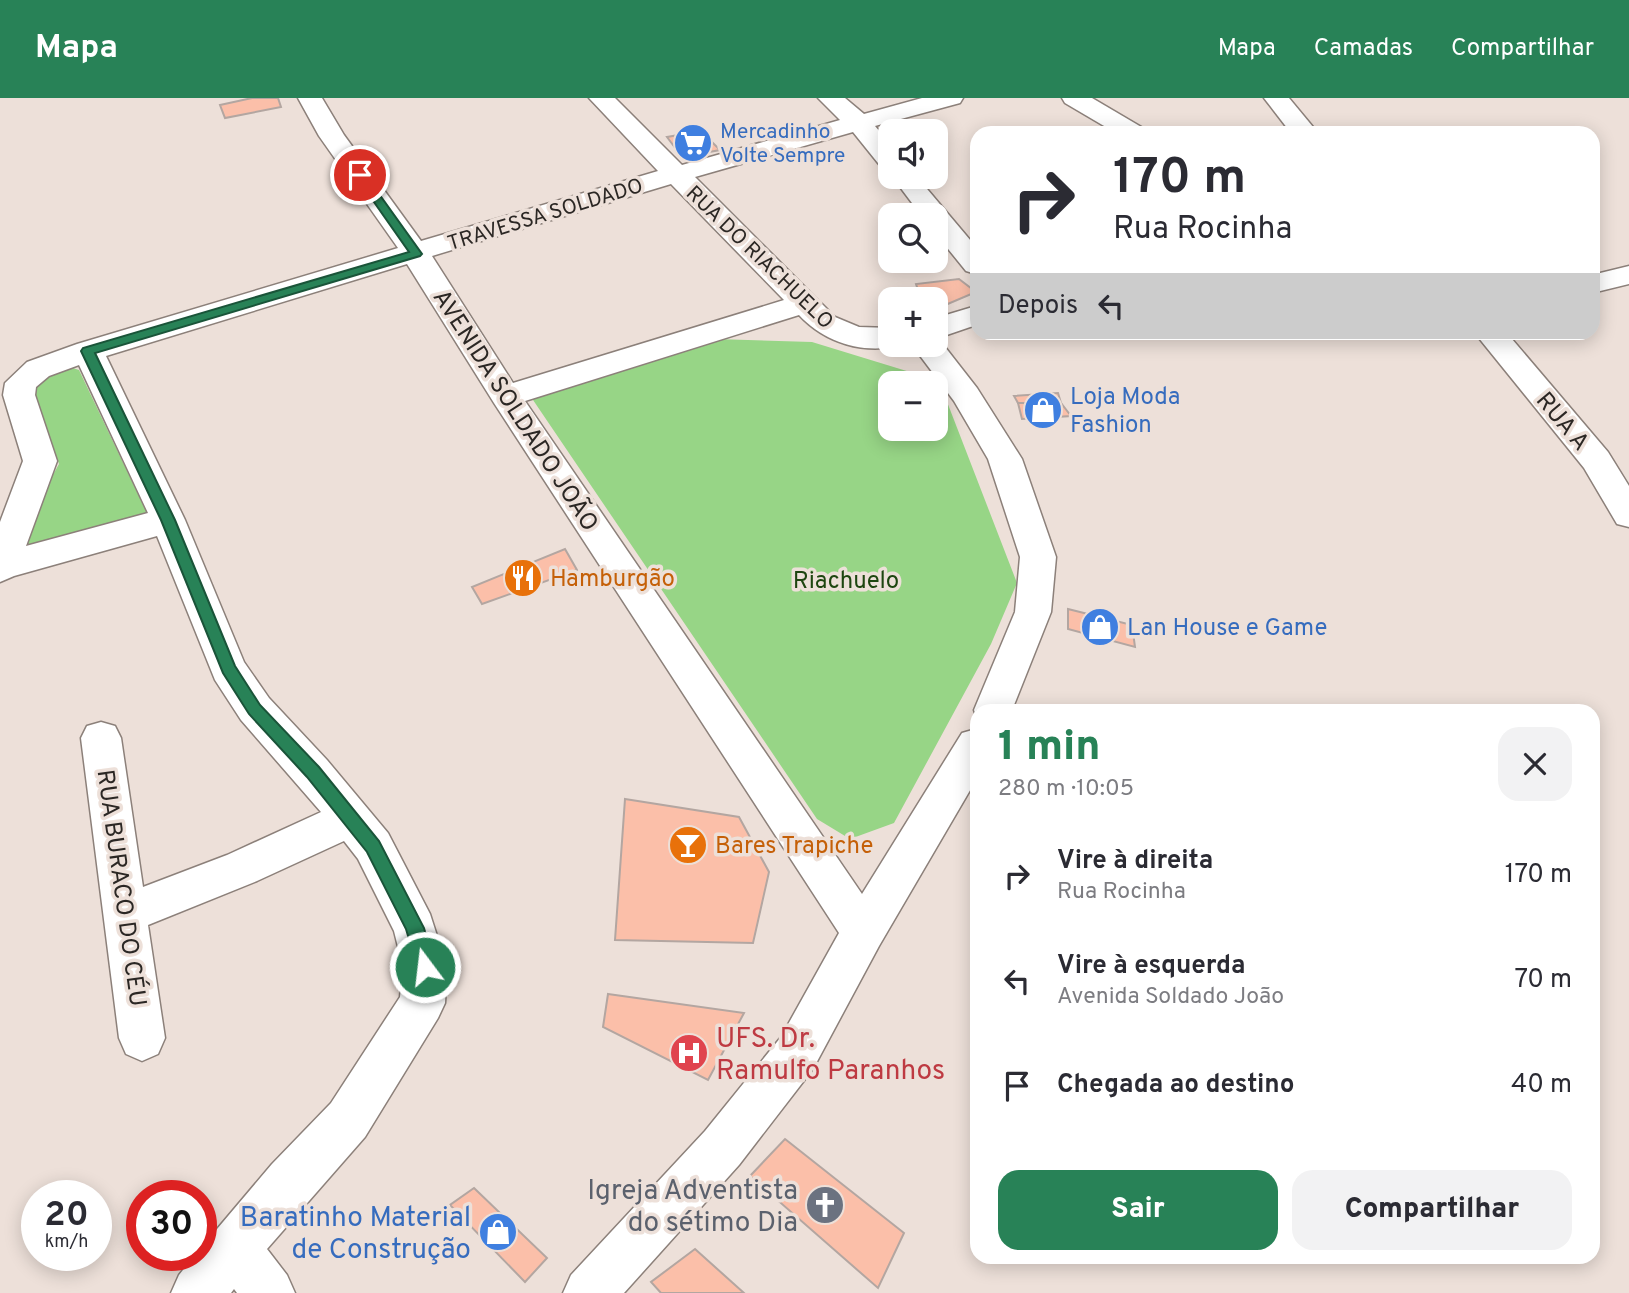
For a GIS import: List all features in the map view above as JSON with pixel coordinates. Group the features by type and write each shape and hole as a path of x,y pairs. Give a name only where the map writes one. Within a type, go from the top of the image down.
{"street":[{"name":"AVENIDA SOLDADO JOÃO","path":"310,98 332,136 416,254 505,396 863,932"},
{"name":"RUA DO RIACHUELO","path":"601,98 673,174 824,324 845,334 878,340"},
{"path":"830,98 858,122 878,146"},
{"name":"TRAVESSA SOLDADO","path":"14,496 40,461 19,395 21,383 38,369 88,351 416,254 673,174 951,98"},
{"path":"1074,98 1122,126"},
{"path":"1276,98 1299,126"},
{"path":"913,189 925,203"},
{"path":"948,231 970,258"},
{"path":"1600,282 1629,275"},
{"path":"505,396 804,304"},
{"path":"948,325 970,317"},
{"name":"RUA A","path":"1496,340 1596,460 1629,516"},
{"path":"88,351 168,520 228,669 254,709 313,772 373,846 415,928 425,967 422,1003 348,1120 290,1182 197,1293"},
{"path":"936,357 966,395 1005,459 1038,557 1033,612 995,704"},
{"path":"14,496 1,568 168,520"},
{"name":"RUA BURACO DO CÉU","path":"101,738 142,1038"},
{"path":"589,1293 722,1148 797,1053 863,932 970,755"},
{"path":"125,914 242,868 349,819"},
{"path":"235,1249 269,1293"}],"green space":[{"name":"Riachuelo","path":"715,339 812,342 907,371 878,371 878,441 948,441 948,404 1017,583 991,644 894,823 850,839 817,819 531,397"},
{"path":"67,366 79,370 148,515 32,551 18,547 33,510 59,464 31,386"}],"building":[{"path":"252,98 278,98 281,107 225,118 220,105"},
{"name":"Mercadinho Volte Sempre","path":"701,131 720,150 682,157 667,137"},
{"path":"959,279 970,287 970,295 948,304 948,287 917,287 916,284"},
{"path":"1058,393 1061,403 1018,403 1014,396"},
{"name":"Loja Moda Fashion","path":"1018,403 1061,403 1071,416 1022,419"},
{"name":"Hamburgão","path":"565,549 577,570 482,604 472,587"},
{"name":"Lan House e Game","path":"1068,609 1132,625 1135,647 1068,629"},
{"name":"Bares Trapiche","path":"625,799 739,817 769,872 753,943 615,940"},
{"name":"UFS. Dr. Ramulfo Paranhos","path":"608,994 744,1013 708,1080 603,1027"},
{"name":"Igreja Adventista do sétimo Dia","path":"785,1139 904,1233 878,1288 750,1176"},
{"name":"Baratinho Material de Construção","path":"474,1188 547,1258 525,1282 450,1205"},
{"path":"695,1249 744,1293 661,1293 651,1282"}],"place":[{"name":"Mercadinho Volte Sempre","path":"693,143"},
{"name":"Loja Moda Fashion","path":"1043,410"},
{"name":"Hamburgão","path":"523,578"},
{"name":"Lan House e Game","path":"1100,627"},
{"name":"Bares Trapiche","path":"688,845"},
{"name":"UFS. Dr. Ramulfo Paranhos","path":"689,1053"},
{"name":"Igreja Adventista do sétimo Dia","path":"825,1205"},
{"name":"Baratinho Material de Construção","path":"498,1232"}],"route":[{"path":"360,175 416,254 88,351 168,520 228,669 254,709 313,772 373,846 415,928 425,967"}]}
